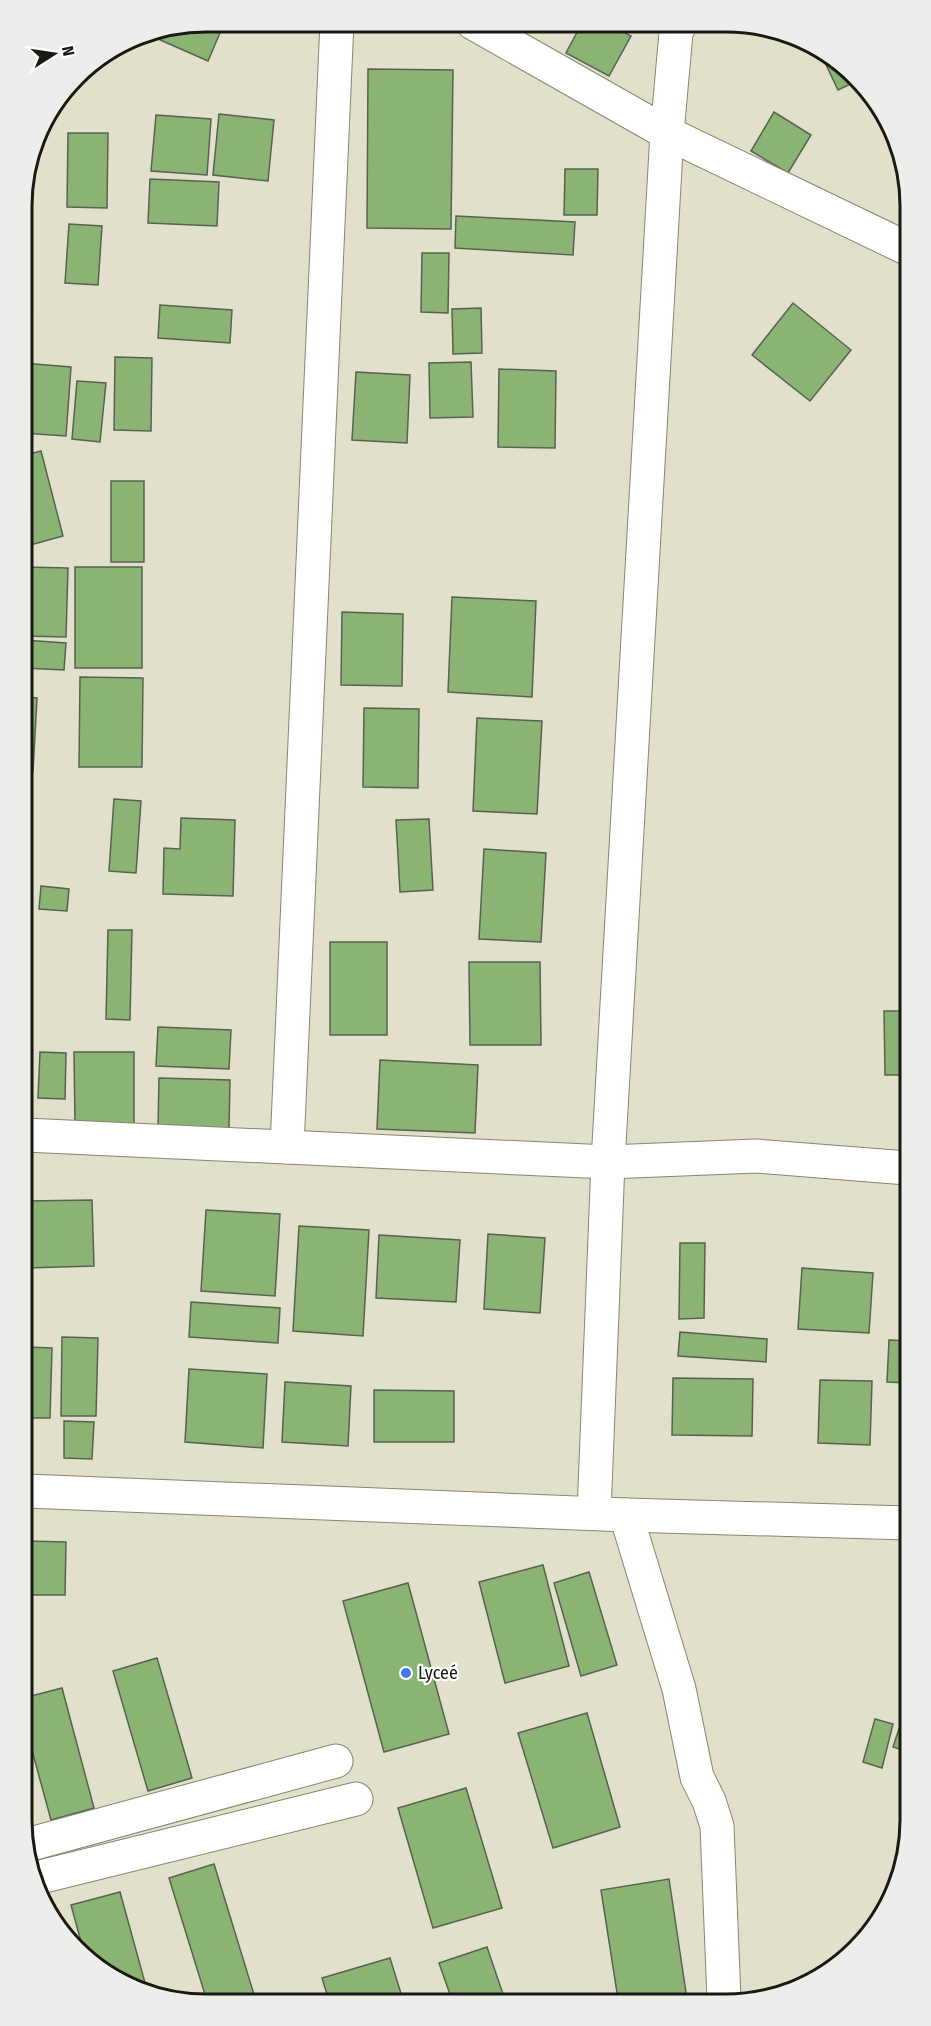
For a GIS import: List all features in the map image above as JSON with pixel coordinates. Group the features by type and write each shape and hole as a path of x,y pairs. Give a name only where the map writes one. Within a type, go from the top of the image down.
{"street":[{"path":"287,1147 337,32"},
{"path":"489,32 667,133 900,245"},
{"path":"676,32 667,133 608,1162 610,1514 679,1689 697,1777 709,1801 717,1826 724,1994"},
{"path":"32,1135 608,1162 756,1156 899,1167"},
{"path":"32,1491 899,1523"},
{"path":"33,1843 336,1761"},
{"path":"226,1791 236,1828"},
{"path":"41,1877 356,1799"},
{"path":"67,1834 77,1868"}],"building":[{"path":"194,32 220,32 208,61 157,39"},
{"path":"577,32 623,32 631,36 609,76 566,53"},
{"path":"826,64 850,85 838,90"},
{"path":"368,69 453,70 451,229 367,228"},
{"path":"774,112 811,135 788,173 751,151"},
{"path":"219,114 274,120 268,181 213,175"},
{"path":"156,115 211,119 207,175 151,171"},
{"path":"68,133 108,133 107,208 67,207"},
{"path":"565,169 598,169 597,215 564,215"},
{"path":"150,179 219,182 217,226 148,223"},
{"path":"456,216 575,222 573,255 455,248"},
{"path":"69,224 102,226 98,285 65,283"},
{"path":"422,253 449,253 448,313 421,312"},
{"path":"793,303 851,350 810,401 752,355"},
{"path":"160,305 232,310 230,343 158,338"},
{"path":"481,308 482,353 453,354 452,309"},
{"path":"115,357 152,358 151,431 114,430"},
{"path":"471,362 473,417 430,418 429,363"},
{"path":"32,364 71,367 66,436 32,434"},
{"path":"499,369 556,371 555,448 498,447"},
{"path":"356,372 410,375 407,443 352,440"},
{"path":"77,381 106,383 100,442 72,439"},
{"path":"41,451 63,536 32,545 32,453"},
{"path":"111,481 144,481 144,562 111,562"},
{"path":"32,567 68,568 66,637 32,636"},
{"path":"75,567 142,567 142,668 75,668"},
{"path":"452,597 536,601 532,697 448,692"},
{"path":"342,612 403,614 402,686 341,685"},
{"path":"32,641 66,643 64,670 32,668"},
{"path":"80,677 143,678 142,767 79,767"},
{"path":"32,698 37,698 32,772"},
{"path":"364,708 419,709 418,788 363,787"},
{"path":"477,718 542,721 537,814 473,811"},
{"path":"114,799 141,801 136,873 109,871"},
{"path":"181,818 235,820 233,896 163,894 164,848 180,849"},
{"path":"429,819 433,890 400,892 396,820"},
{"path":"484,849 546,853 541,942 479,939"},
{"path":"41,886 69,889 67,911 39,909"},
{"path":"108,930 132,930 130,1020 106,1019"},
{"path":"330,942 387,942 387,1035 330,1035"},
{"path":"469,962 540,962 541,1045 470,1045"},
{"path":"884,1011 900,1011 899,1075 885,1075"},
{"path":"158,1027 231,1030 229,1069 156,1066"},
{"path":"40,1052 66,1053 65,1099 38,1098"},
{"path":"74,1052 134,1052 134,1124 75,1124"},
{"path":"380,1060 478,1065 475,1133 377,1129"},
{"path":"159,1078 230,1080 229,1129 158,1127"},
{"path":"92,1200 94,1266 32,1268 32,1201"},
{"path":"206,1210 280,1214 275,1296 201,1291"},
{"path":"299,1226 369,1230 363,1336 293,1331"},
{"path":"488,1234 545,1238 540,1313 484,1309"},
{"path":"379,1235 460,1240 456,1302 376,1298"},
{"path":"680,1243 705,1243 704,1318 679,1319"},
{"path":"802,1268 873,1273 869,1333 798,1329"},
{"path":"191,1302 280,1308 278,1343 189,1337"},
{"path":"680,1332 767,1339 766,1362 678,1356"},
{"path":"62,1337 98,1338 96,1416 61,1416"},
{"path":"889,1340 899,1341 899,1383 887,1382"},
{"path":"32,1347 52,1348 50,1418 32,1418"},
{"path":"189,1369 267,1374 263,1448 185,1442"},
{"path":"673,1378 753,1379 752,1436 672,1435"},
{"path":"820,1380 872,1381 870,1445 818,1443"},
{"path":"285,1382 351,1386 348,1446 282,1442"},
{"path":"374,1390 454,1391 454,1442 374,1442"},
{"path":"64,1421 94,1422 92,1459 64,1458"},
{"path":"32,1541 66,1542 65,1595 32,1595"},
{"path":"543,1565 569,1666 505,1683 479,1582"},
{"path":"589,1572 617,1665 581,1676 554,1583"},
{"path":"408,1583 449,1734 384,1752 343,1601"},
{"path":"157,1658 192,1778 148,1791 113,1671"},
{"path":"62,1688 94,1808 51,1820 32,1750 32,1696"},
{"path":"587,1713 620,1827 553,1848 518,1733"},
{"path":"875,1719 893,1724 882,1768 863,1762"},
{"path":"899,1728 899,1749 893,1747"},
{"path":"466,1788 502,1908 433,1928 398,1808"},
{"path":"214,1864 254,1994 205,1994 169,1878"},
{"path":"669,1879 686,1994 617,1994 601,1890"},
{"path":"120,1892 145,1984 128,1977 99,1959 82,1944 71,1905"},
{"path":"487,1947 503,1994 450,1994 439,1963"},
{"path":"390,1958 401,1994 327,1994 322,1978"}],"place":[{"name":"Lyceé","path":"406,1673"}]}
